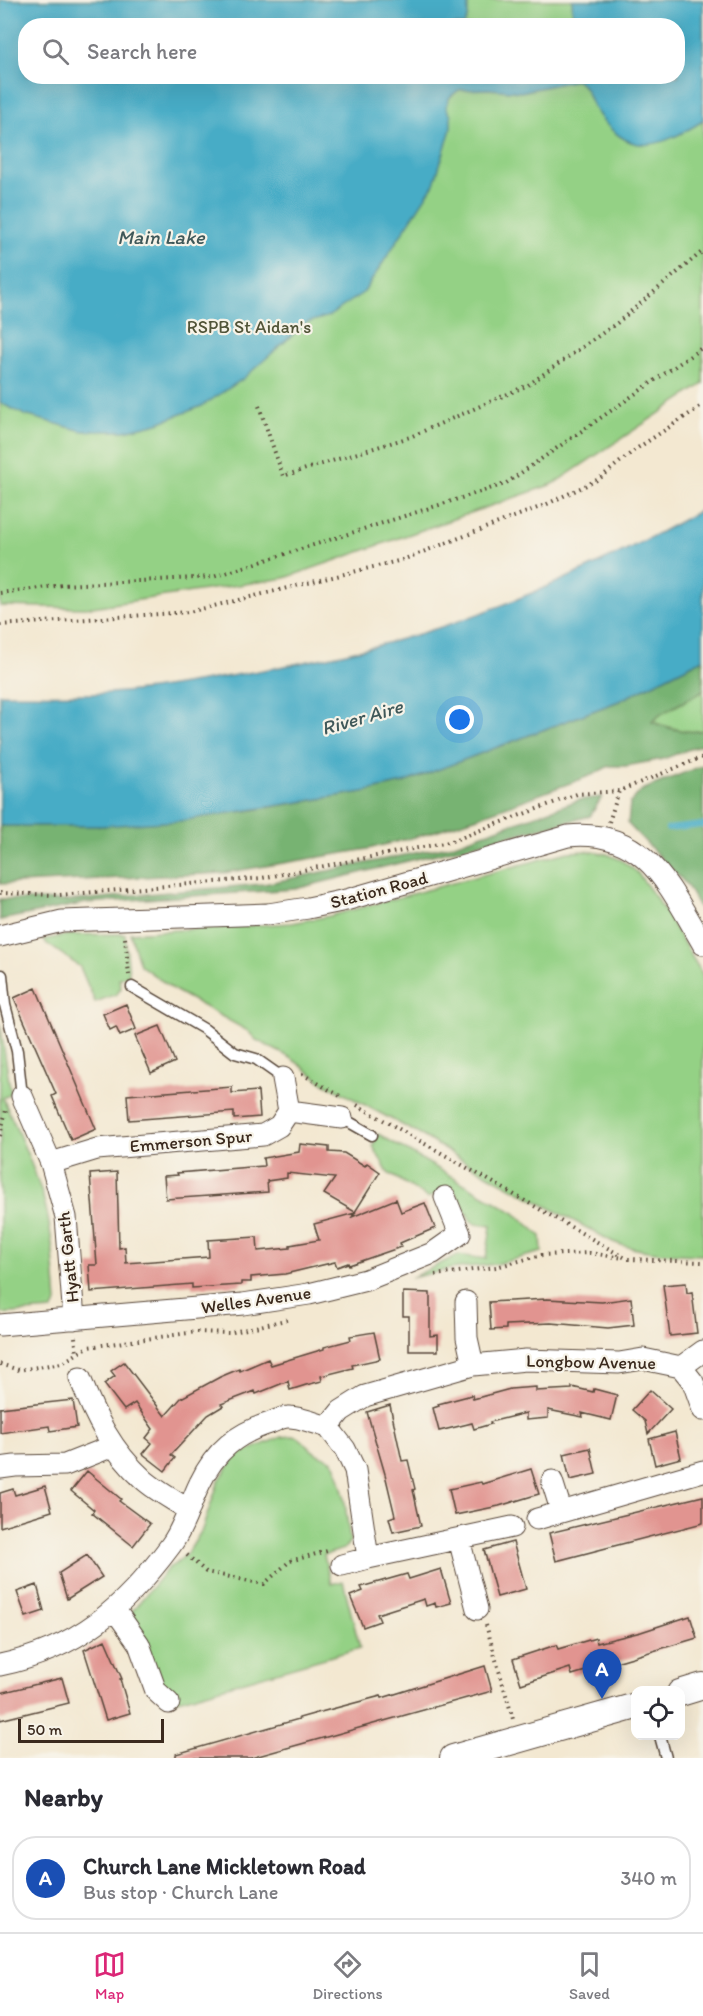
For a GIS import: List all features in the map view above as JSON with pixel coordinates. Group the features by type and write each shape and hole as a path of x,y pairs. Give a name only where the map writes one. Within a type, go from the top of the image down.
{"street":[{"name":"Station Road","path":"0,936 62,921 268,914 308,908 346,900 568,836 583,834 604,837 627,845 651,863 675,896 703,944"},
{"path":"291,1075 289,1111 342,1118"},
{"name":"Hyatt Garth","path":"13,1100 51,1163 66,1217 74,1319"},
{"name":"Emmerson Spur","path":"51,1163 96,1149 263,1135 279,1126 289,1111"},
{"name":"Welles Avenue","path":"0,1325 243,1304 309,1294 366,1280 433,1253 460,1234 445,1197"},
{"path":"466,1302 467,1338 473,1365"},
{"name":"Longbow Avenue","path":"328,1427 341,1411 365,1396 473,1365 526,1360 619,1363 643,1359 681,1367 703,1351"},
{"path":"681,1367 693,1382 703,1410"},
{"path":"80,1378 93,1412 112,1446 144,1480 189,1510"},
{"path":"0,1665 28,1658 64,1644 98,1624 115,1610 172,1543 200,1482 221,1449 252,1429 288,1417 328,1427 345,1449 354,1470 368,1558"},
{"path":"0,1468 65,1465 112,1446"},
{"path":"537,1519 561,1510 703,1471"},
{"path":"552,1481 561,1510"},
{"path":"342,1565 512,1527"},
{"path":"459,1539 477,1609"},
{"path":"115,1610 139,1644 156,1691 169,1703"},
{"path":"685,1692 703,1686"},
{"path":"453,1758 631,1707"}],"lane":[{"path":"2,975 5,1005 17,1051 13,1100"},
{"path":"136,984 204,1029 235,1053 256,1059 291,1075"},
{"path":"342,1118 372,1136"},
{"path":"661,1740 666,1758"}],"path":[{"path":"259,406 283,476 410,437 528,385 618,323 703,251"},
{"path":"0,593 63,585 213,578 505,484 703,347"},
{"path":"0,625 189,612 402,560 545,505 599,479 636,450 703,405"},
{"path":"0,893 59,895 262,878 448,842 577,794 619,791 703,757"},
{"path":"604,837 619,791"},
{"path":"123,919 129,974 136,984"},
{"path":"291,1075 627,1259 703,1262"},
{"path":"0,1136 6,1111 13,1100"},
{"path":"172,1543 206,1572 264,1584 290,1561 327,1551 342,1565"},
{"path":"477,1609 483,1616 519,1739"}],"green space":[{"name":"RSPB St Aidan's","path":"0,0 703,0 703,384 553,484 285,578 86,608 0,606"},
{"path":"703,659 703,691 661,714 652,722 684,731 703,730 703,744 663,759 626,766 609,766 592,775 478,817 423,835 368,849 223,873 0,884 0,826 102,826 246,811 363,792 403,783 619,701"},
{"path":"703,691 703,730 684,731 652,722 661,714"},
{"path":"703,765 703,914 686,884 628,824 630,803 642,790"},
{"path":"602,797 590,816 295,889 86,903 0,920 0,899 66,901 264,884 449,846 579,800"},
{"path":"588,851 607,854 621,860 637,872 659,902 703,975 703,1255 646,1251 613,1242 322,1082 291,1058 256,1040 248,1031 176,991 140,965 130,933 292,923 330,916 568,852"},
{"path":"125,934 129,974 119,979 121,988 117,994 95,1002 80,967 42,940 68,935"},
{"path":"0,1023 11,1094 3,1098 34,1172 49,1223 57,1303 52,1310 0,1314"},
{"path":"378,1134 515,1213 541,1236 542,1252 496,1264 450,1269 411,1278 458,1255 486,1259 491,1226 471,1221 452,1186 428,1198 388,1173 373,1146"},
{"path":"292,1436 302,1440 319,1455 330,1459 336,1466 344,1496 350,1541 344,1549 324,1555 331,1584 343,1581 360,1648 175,1701 162,1684 127,1617 168,1568 189,1551 202,1530 219,1480 237,1455 281,1437"}],"water":[{"name":"Main Lake","path":"0,0 468,0 467,18 18,18 18,84 558,84 521,92 489,89 459,90 450,97 446,107 451,116 451,129 434,184 364,292 329,316 306,323 243,379 202,406 158,423 125,431 82,431 25,415 0,403"},
{"name":"Main Lake","path":"572,0 703,0 703,121 659,142 633,143 609,127 593,107 581,84 685,84 685,18 573,18"},
{"name":"River Aire","path":"703,509 703,659 619,701 403,783 363,792 180,821 102,826 0,826 0,694 92,694 150,689 283,667 387,643 438,628 540,590 639,543"}],"building":[{"path":"36,988 96,1129 71,1140 52,1096 56,1094 14,998"},
{"path":"126,1004 136,1029 120,1036 116,1027 110,1030 103,1014"},
{"path":"160,1026 175,1062 151,1073 135,1036"},
{"path":"232,1087 232,1093 258,1091 260,1117 234,1119 234,1112 129,1120 127,1095"},
{"path":"300,1144 329,1147 329,1152 344,1153 365,1166 367,1163 380,1172 355,1212 324,1194 335,1178 287,1173 287,1178 267,1181 268,1192 166,1199 164,1176 264,1166 263,1158 299,1152"},
{"path":"117,1172 119,1248 125,1247 126,1263 209,1257 208,1240 257,1237 258,1251 290,1248 290,1245 319,1240 314,1224 355,1213 352,1217 396,1199 401,1212 425,1203 435,1228 400,1243 401,1247 349,1265 348,1263 337,1267 335,1262 285,1274 251,1277 251,1282 241,1282 241,1285 192,1288 192,1284 91,1292 89,1265 97,1265 90,1174"},
{"path":"686,1283 687,1293 692,1292 697,1333 670,1336 663,1285"},
{"path":"403,1292 430,1293 430,1336 438,1335 438,1351 409,1351 409,1316 403,1316"},
{"path":"631,1298 634,1325 608,1328 551,1323 506,1325 506,1329 491,1330 489,1302 547,1299 602,1302"},
{"path":"374,1332 380,1359 352,1365 353,1368 321,1376 322,1381 290,1390 288,1381 256,1394 255,1391 221,1404 223,1406 208,1415 171,1455 175,1458 165,1471 143,1454 152,1443 146,1438 153,1429 135,1403 124,1410 104,1384 115,1376 111,1371 124,1362 165,1416 181,1398 239,1369 240,1371 268,1359 271,1365 351,1340 350,1336"},
{"path":"536,1387 536,1391 572,1389 572,1387 593,1392 594,1389 617,1395 611,1420 582,1413 583,1417 548,1410 548,1418 526,1420 526,1413 490,1422 491,1424 474,1429 472,1423 439,1431 433,1408 439,1406 438,1404 472,1395 473,1399 510,1389"},
{"path":"650,1390 671,1409 648,1434 645,1421 632,1410"},
{"path":"73,1400 77,1427 50,1431 49,1426 0,1433 0,1408"},
{"path":"390,1405 402,1461 408,1460 421,1526 393,1532 389,1518 395,1516 367,1412"},
{"path":"675,1432 681,1458 655,1465 649,1439"},
{"path":"590,1448 596,1474 570,1480 564,1454"},
{"path":"531,1469 539,1494 499,1506 455,1515 449,1489 481,1482 482,1484"},
{"path":"87,1471 121,1499 119,1501 150,1524 133,1546 92,1513 94,1510 71,1491"},
{"path":"45,1486 52,1511 0,1527 0,1493 13,1489 15,1495"},
{"path":"703,1496 703,1523 556,1561 549,1533"},
{"path":"513,1542 526,1589 497,1597 484,1550"},
{"path":"87,1555 102,1577 67,1599 59,1573"},
{"path":"441,1569 451,1603 436,1607 435,1603 426,1606 424,1599 377,1614 380,1621 363,1627 350,1596 363,1591 361,1587 407,1574 409,1579"},
{"path":"37,1585 44,1611 26,1617 17,1592"},
{"path":"690,1616 697,1638 572,1675 570,1668 521,1684 513,1659 556,1645 558,1649 596,1638 597,1643"},
{"path":"105,1640 122,1679 120,1679 130,1713 106,1720 84,1650"},
{"path":"485,1666 492,1691 251,1758 176,1758 176,1754 317,1713 381,1696 382,1698"},
{"path":"62,1678 69,1703 0,1720 0,1693"}],"waterway":[{"path":"668,829 703,825"}],"place":[{"name":"Church Lane Mickletown Road","path":"602,1699"}]}
